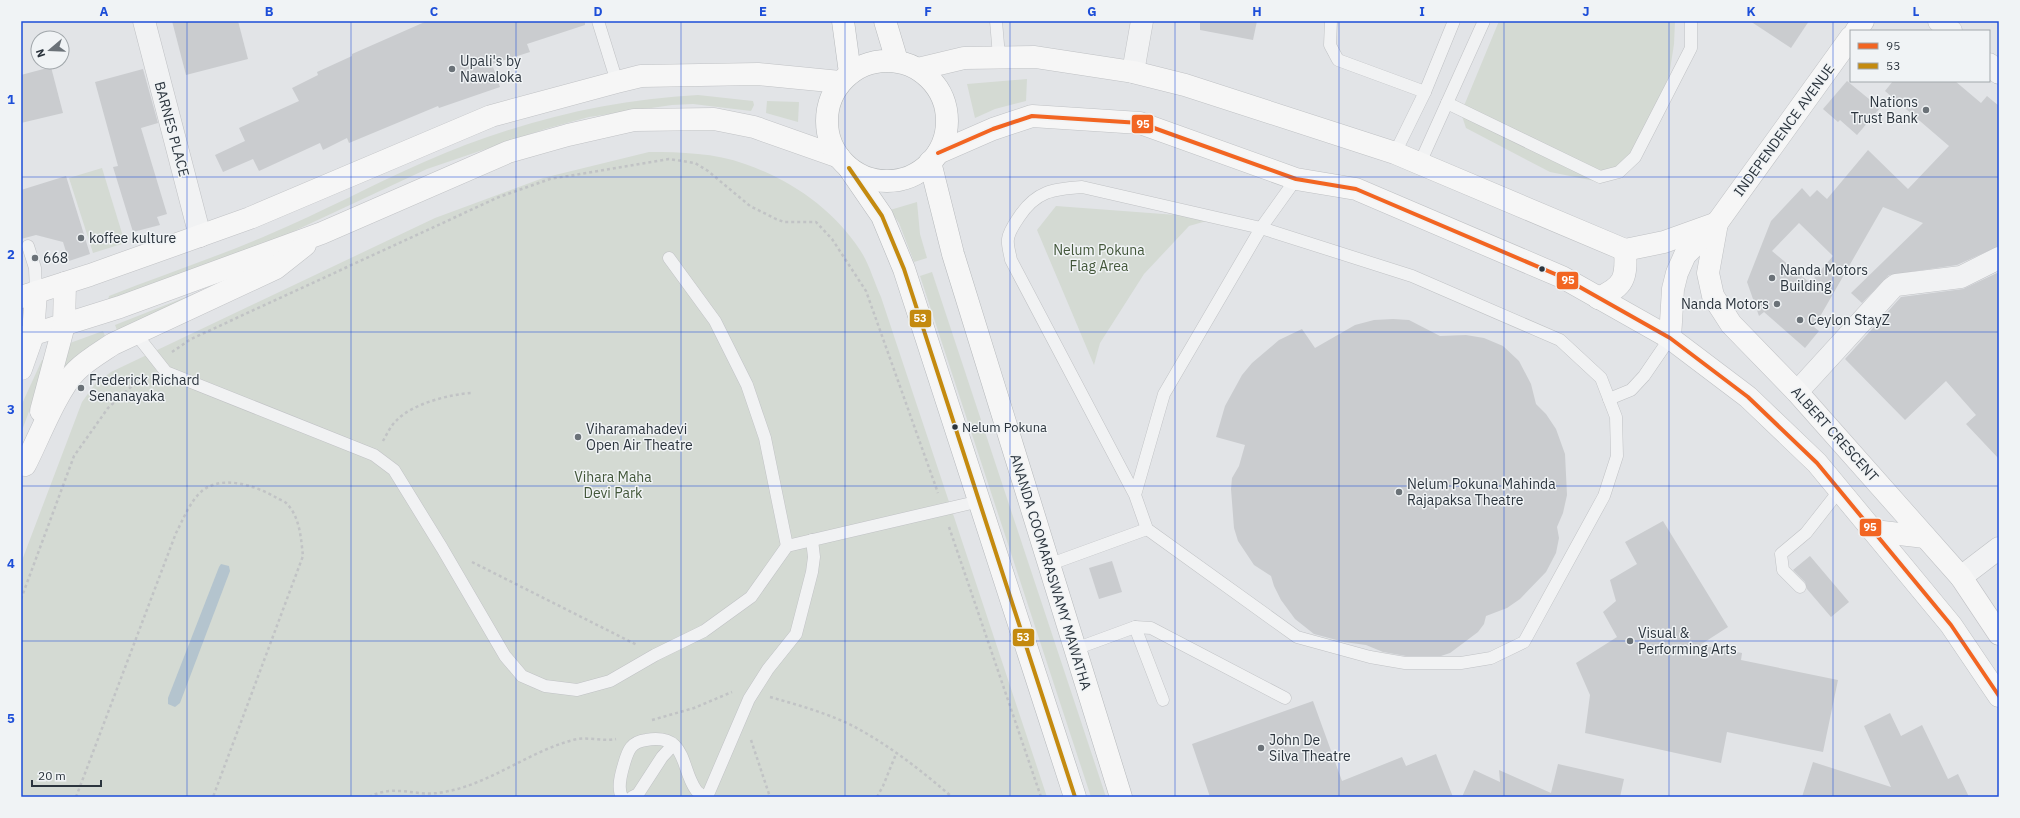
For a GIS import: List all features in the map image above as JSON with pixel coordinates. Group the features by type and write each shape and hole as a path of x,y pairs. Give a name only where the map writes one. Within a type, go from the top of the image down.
{"main road":[{"path":"843,21 845,77"},
{"path":"885,21 897,61"},
{"path":"1857,30 1863,21"},
{"name":"INDEPENDENCE AVENUE","path":"1670,338 1673,289 1677,273 1685,255 1717,223 1850,38"},
{"path":"918,69 964,58 999,56 1035,57 1133,72 1185,85 1395,153 1625,250 1664,242 1717,223"},
{"path":"934,157 945,135 947,116 942,98 932,81 918,69 897,61 880,60 870,63 845,77 830,99 827,119 830,139 844,163 882,216 904,270 1076,797"},
{"path":"21,369 27,337 29,294 65,283 250,218 490,116 641,76 758,74 845,77"},
{"path":"27,337 120,307 322,232 508,152 568,135 634,120 714,119 754,127 844,163 865,177 882,181 900,180 917,173 934,157 993,129 1032,116 1140,123 1296,179 1356,189 1562,278 1670,338 1748,397 1817,463 1951,625 1999,696"},
{"name":"ANANDA COOMARASWAMY MAWATHA","path":"934,157 953,254 1120,797"},
{"name":"ALBERT CRESCENT","path":"1717,223 1708,273 1713,296 1731,324 1797,392 1961,577 1999,634"},
{"path":"23,470 62,391 75,372 113,344 276,268 322,232"},
{"path":"1598,298 1613,292 1623,280 1626,265 1625,250"},
{"path":"23,470 64,325 65,283"},
{"path":"1874,531 1925,537"}],"street":[{"name":"BARNES PLACE","path":"144,21 200,236"},
{"path":"1133,72 1142,21"},
{"path":"1939,21 1950,30"},
{"path":"1990,65 1999,72"},
{"path":"1797,392 1896,285 1961,277 1999,258"},
{"path":"1961,577 1999,548"}],"lane":[{"path":"598,21 617,82"},
{"path":"996,21 999,56"},
{"path":"1331,21 1330,45 1338,60 1425,92"},
{"path":"1395,153 1425,92 1454,21"},
{"path":"1420,163 1484,21"},
{"path":"1447,103 1600,177 1619,172 1635,157 1691,48 1691,23"},
{"path":"1135,494 1164,394 1261,228 1296,179"},
{"path":"1082,186 1261,228 1412,276 1560,340 1601,378 1616,417 1618,456 1604,496 1524,642 1491,658 1462,663 1405,663 1370,657 1297,637 1147,529 1135,494 1011,260 1008,239 1015,222 1028,204 1042,194 1060,188 1082,186"},
{"path":"28,246 35,268 29,294"},
{"path":"669,258 715,321 747,385 765,438 787,546"},
{"path":"136,334 166,372 374,455 394,470 442,548 505,656 522,676 545,686 577,690 610,681 656,654 704,631 752,597 787,546 980,500"},
{"path":"1609,399 1631,390 1644,376 1670,338"},
{"path":"1800,587 1782,570 1781,554 1806,532 1839,491"},
{"path":"1048,565 1147,529"},
{"path":"622,797 620,792 621,775 628,751 637,741 654,739 668,741 681,751 690,778 696,790 706,797 749,699 768,669 796,634 812,572 814,557 812,540"},
{"path":"1074,649 1135,626 1151,628 1285,698"},
{"path":"1135,626 1163,700"},
{"path":"632,797 638,794 662,757 673,745"}],"path":[{"path":"21,598 74,456 108,408 158,363 191,339 498,197 550,179 612,167 669,159 695,163 708,171 750,206 784,222 816,222 832,238 866,291 944,509 1041,797"},
{"path":"374,455 396,420 425,403 456,394 472,393"},
{"path":"76,797 176,533 188,510 202,491 220,483 243,484 262,489 287,504 300,528 303,556 213,797"},
{"path":"442,548 656,654"},
{"path":"743,714 770,797"},
{"path":"877,797 884,786 896,754"}],"green space":[{"path":"1499,21 1675,21 1674,44 1669,76 1643,140 1618,174 1600,182 1550,172 1466,128 1461,113"},
{"path":"1027,79 1026,101 995,109 975,118 967,84"},
{"path":"698,95 753,101 754,105 751,111 693,104 672,105 589,117 545,129 427,169 275,240 108,301 109,296 289,226 424,162 490,136 523,125 592,108 627,102"},
{"path":"767,101 799,102 798,122 766,113"},
{"name":"Vihara Maha Devi Park","path":"649,152 686,153 722,157 745,164 779,178 824,209 849,235 860,250 869,267 881,297 1047,797 21,797 21,563 82,402 95,384 111,372 435,218 543,178"},
{"path":"102,168 125,243 93,253 69,178"},
{"path":"917,202 920,234 927,258 914,262 899,223 890,210"},
{"name":"Nelum Pokuna Flag Area","path":"1056,206 1217,218 1189,226 1144,274 1100,343 1094,365 1037,230"},
{"path":"932,272 1106,797 1091,797 920,276"},
{"path":"234,278 119,335 115,325"},
{"path":"103,331 107,341 68,368 62,367 70,343"},
{"path":"42,360 45,360 46,366 21,433 21,406"}],"shaded area":[{"path":"221,564 229,566 230,571 180,703 175,707 168,704 168,698"}],"building":[{"path":"172,21 238,21 248,59 186,75"},
{"path":"427,21 585,21 585,25 527,44 530,52 492,64 500,87 439,108 438,106 349,143 347,138 323,150 320,143 259,171 253,159 223,172 215,155 245,141 239,128 299,101 292,88 318,75 317,72 352,56 352,54"},
{"path":"1200,21 1257,21 1253,40 1200,30"},
{"path":"1750,21 1809,21 1791,48"},
{"path":"143,69 158,123 141,128 167,214 157,217 160,225 133,232 113,167 118,166 95,82"},
{"path":"40,70 52,70 63,113 21,123 21,75"},
{"path":"1847,81 1880,108 1857,135 1840,120 1838,122 1823,109"},
{"path":"1892,82 1956,82 1981,103 1987,96 1999,106 1999,246 1957,265 1889,275 1862,303 1851,293 1923,223 1883,207 1814,327 1819,331 1805,348 1764,312 1759,316 1747,282 1771,221 1802,188 1810,197 1817,190 1827,199 1868,150 1908,189 1949,146 1885,91","holes":["1799,223 1833,256 1810,283 1772,251"]},
{"path":"66,176 90,254 69,261 63,242 36,235 21,239 21,190"},
{"path":"1999,272 1999,459 1966,424 1976,415 1946,381 1905,420 1845,359 1901,297 1963,289"},
{"name":"Nelum Pokuna Mahinda Rajapaksa Theatre","path":"1374,320 1409,320 1440,336 1466,335 1484,338 1503,346 1519,361 1531,384 1536,404 1546,414 1556,429 1565,454 1567,495 1563,513 1557,527 1559,538 1556,553 1546,572 1520,599 1507,608 1486,616 1484,624 1478,632 1450,653 1441,656 1406,656 1383,652 1366,645 1344,642 1314,634 1295,619 1281,600 1271,576 1254,565 1238,541 1234,528 1231,489 1232,478 1239,466 1245,445 1216,437 1225,406 1242,375 1252,363 1279,340 1302,329 1315,348 1355,325"},
{"name":"Visual & Performing Arts","path":"1663,521 1728,627 1700,645 1742,653 1741,660 1838,680 1823,752 1727,732 1721,763 1585,733 1590,695 1576,663 1617,637 1603,612 1616,601 1610,580 1637,564 1625,542"},
{"path":"1810,556 1849,602 1831,617 1807,589 1805,582 1793,570"},
{"path":"1112,561 1122,592 1099,599 1089,568"},
{"path":"1313,701 1342,781 1402,757 1406,766 1436,754 1453,797 1210,797 1192,744"},
{"path":"1890,713 1901,736 1922,725 1948,779 1958,774 1969,797 1802,797 1813,762 1891,787 1864,726"},
{"path":"1558,764 1624,779 1620,797 1462,797 1474,770 1500,782 1499,770 1551,793"}],"transit line":[{"name":"95","path":"938,153 993,129 1032,116 1140,123 1296,179 1356,189 1562,277 1670,338 1748,397 1817,463 1951,625 1999,696"},
{"name":"53","path":"849,168 882,216 904,269 1075,797"}],"place":[{"name":"Upali's by Nawaloka","path":"452,69"},
{"name":"Nations Trust Bank","path":"1926,110"},
{"name":"koffee kulture","path":"81,238"},
{"name":"668","path":"35,258"},
{"name":"Nanda Motors Building","path":"1772,278"},
{"name":"Nanda Motors","path":"1777,304"},
{"name":"Ceylon StayZ","path":"1800,320"},
{"name":"Frederick Richard Senanayaka","path":"81,388"},
{"name":"Nelum Pokuna","path":"955,427"},
{"name":"Viharamahadevi Open Air Theatre","path":"578,437"},
{"name":"Nelum Pokuna Mahinda Rajapaksa Theatre","path":"1399,492"},
{"name":"Visual & Performing Arts","path":"1630,641"},
{"name":"John De Silva Theatre","path":"1261,748"}]}
